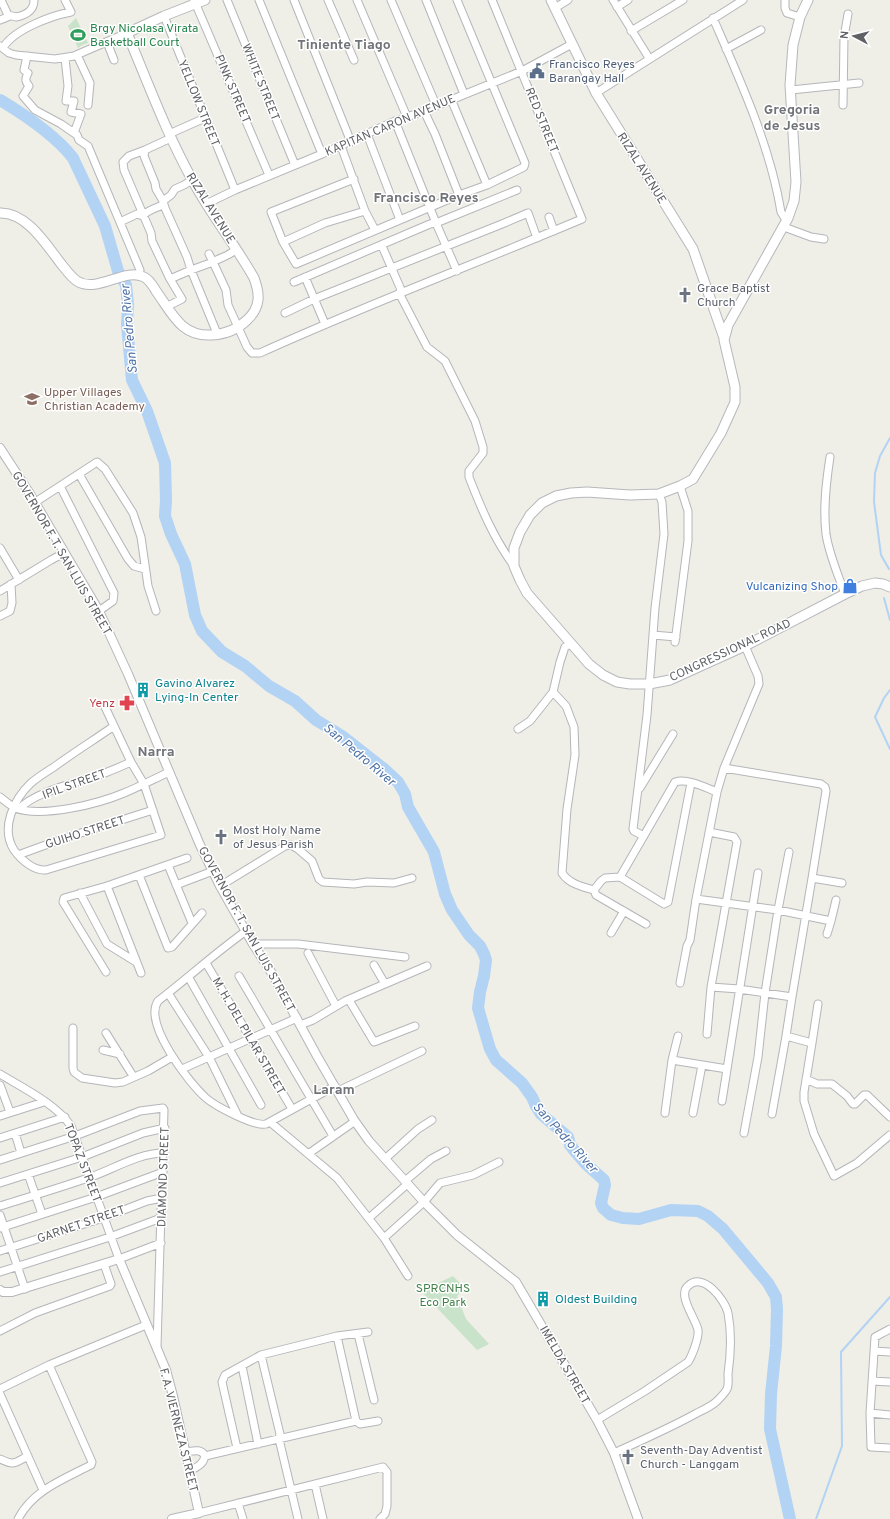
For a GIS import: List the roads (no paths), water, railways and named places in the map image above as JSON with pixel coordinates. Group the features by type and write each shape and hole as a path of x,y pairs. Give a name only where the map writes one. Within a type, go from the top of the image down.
{"main road":[{"path":"127,33 195,2 205,0"},
{"path":"724,340 727,328 786,222 794,200 796,182 791,90 793,45 800,17 808,0"},
{"name":"RIZAL AVENUE","path":"553,4 596,93 693,250 724,340"},
{"name":"RIZAL AVENUE","path":"127,33 170,136 206,204 254,278 259,290 259,300 256,308 248,319 239,326 228,332 204,336 194,334 184,328 150,282 139,276"},
{"path":"0,213 14,215 29,225 78,282 92,285 128,276 139,276"},
{"path":"715,315 732,319"},
{"name":"CONGRESSIONAL ROAD","path":"724,340 735,387 734,402 721,433 693,479 659,494 630,495 587,492 571,493 556,496 542,503 530,515 520,532 514,548 514,566 527,593 589,664 609,679 630,684 649,684 670,680 745,646 845,594 869,584 883,584 890,587"}],"street":[{"path":"1,0 10,16"},
{"path":"0,20 10,16 16,17 29,12 33,7 34,0"},
{"path":"65,0 71,12 56,16 22,30 1,47 9,53 55,60 77,55 127,33"},
{"name":"WHITE STREET","path":"227,0 295,165"},
{"path":"259,0 322,154"},
{"path":"294,0 351,142"},
{"path":"328,0 354,60"},
{"path":"357,0 407,117"},
{"path":"391,0 436,105"},
{"path":"426,0 464,94"},
{"path":"354,179 271,212 283,242 296,264 459,195 487,185 521,170 524,167 525,163 457,0"},
{"name":"RED STREET","path":"492,0 582,219 554,231"},
{"path":"553,4 568,0"},
{"path":"612,0 649,58"},
{"path":"617,7 628,0"},
{"path":"631,31 683,0"},
{"path":"596,93 712,18 743,0"},
{"path":"785,0 784,8 787,12 800,17"},
{"name":"PINK STREET","path":"195,2 269,176"},
{"path":"843,105 844,37 848,14"},
{"name":"YELLOW STREET","path":"164,16 235,190"},
{"path":"712,18 741,83 774,176 782,215 786,222 811,237 824,239"},
{"path":"726,49 761,30"},
{"path":"106,42 114,60"},
{"name":"KAPITAN CARON AVENUE","path":"206,204 235,190 351,142 395,121 424,111 522,71 572,44"},
{"path":"77,55 90,83 88,105"},
{"path":"27,56 24,70 28,73 25,78 29,86 23,96 35,110 61,124 77,135 79,140 88,146 140,270 139,276"},
{"path":"65,58 68,86 66,101 74,101 72,112 81,114 74,133"},
{"path":"791,90 859,83"},
{"path":"451,99 487,185"},
{"path":"424,111 435,134 459,195"},
{"path":"170,305 182,299 170,279 124,170 123,162 129,156 145,150 205,118"},
{"path":"395,121 429,208 457,270"},
{"path":"367,134 400,220"},
{"path":"341,146 365,210 375,230"},
{"path":"145,150 144,156 156,189 163,201 187,257 216,331"},
{"path":"143,216 146,212 163,205 163,201 171,196 175,189 184,186 192,180"},
{"path":"294,282 382,246 430,224 436,223 517,190"},
{"path":"283,242 325,223 365,210"},
{"path":"285,313 314,299 528,213 537,238"},
{"path":"120,222 137,214 143,216"},
{"path":"209,254 226,290 228,305 252,354 260,353 401,292 554,231 549,216"},
{"path":"382,246 401,292 427,347 445,361 475,421 483,446 483,454 469,471 469,477 484,516 505,554 514,566"},
{"path":"170,279 231,254 236,249"},
{"path":"305,278 325,324"},
{"name":"GOVERNOR F. T. SAN LUIS STREET","path":"0,448 99,611 128,674 200,845 220,886 253,944 273,975 354,1120 369,1141 405,1184 457,1235"},
{"path":"830,457 824,494 826,535 845,594"},
{"path":"34,503 97,462 105,469 133,513 141,537 150,596 156,611"},
{"path":"79,474 128,559 134,566 146,569"},
{"path":"60,486 114,593 113,600 99,611"},
{"path":"653,635 675,640 688,541 688,511 680,486"},
{"path":"644,836 633,830 647,715 653,635 664,534 662,502 659,494"},
{"path":"0,548 18,580"},
{"path":"0,591 64,553"},
{"path":"0,616 10,611 12,603 11,584"},
{"path":"518,729 530,721 553,692 562,655 565,647 570,644"},
{"path":"680,984 687,946 690,940 696,899 717,792 724,768 760,684 745,646"},
{"path":"553,692 566,706 574,727 575,755 567,809 562,873 565,878 573,883 594,890 596,895 646,924"},
{"path":"105,707 114,726 131,762 144,784 161,835 46,870 39,870 18,855 9,842 7,827 16,808 19,796 32,782 114,726"},
{"path":"638,791 673,734"},
{"name":"IPIL STREET","path":"16,808 25,802 42,795 105,773 131,762"},
{"path":"724,768 821,784 825,787 826,791 772,1114"},
{"path":"0,797 16,808 36,812 54,811 122,794 169,772"},
{"path":"620,877 675,782 679,781 691,783 717,792"},
{"path":"594,890 605,878 620,877 664,904 668,902 691,783"},
{"name":"GUIHO STREET","path":"18,855 62,839 153,810"},
{"path":"707,1034 712,987 737,842 734,837 710,832"},
{"path":"220,886 285,846 291,845 312,861 319,879 323,882 354,884 367,882 394,883 412,878"},
{"path":"744,1133 758,1057 765,993 789,852"},
{"path":"106,972 64,902 64,898 107,886 187,858"},
{"path":"168,865 192,923"},
{"path":"176,885 213,871"},
{"path":"722,1101 758,873"},
{"path":"139,875 168,948 172,947 202,913"},
{"path":"812,878 842,883"},
{"path":"107,886 141,973"},
{"path":"80,893 107,944 136,962"},
{"path":"696,899 778,910 831,921"},
{"path":"827,934 836,900"},
{"path":"611,933 624,911"},
{"path":"246,931 222,948 189,978 158,1001 155,1011 158,1027 172,1057 207,1098 238,1116 259,1125 263,1125 311,1099 422,1051"},
{"path":"253,944 298,944 405,956"},
{"path":"308,953 336,1006"},
{"name":"M. H. DEL PILAR STREET","path":"206,963 292,1110"},
{"path":"374,965 385,984"},
{"path":"182,1069 251,1038 336,1006 427,966"},
{"path":"239,976 333,1136"},
{"path":"189,978 261,1105"},
{"path":"712,987 739,989 792,997"},
{"path":"168,993 209,1057 238,1116"},
{"path":"349,1000 374,1042 415,1026"},
{"path":"818,1004 804,1092 804,1101 814,1134 834,1176 857,1163 890,1135"},
{"path":"73,1028 73,1068 77,1075 82,1078 115,1083 123,1082 172,1057"},
{"path":"106,1033 133,1076"},
{"path":"665,1113 672,1060 678,1036"},
{"path":"786,1036 812,1043"},
{"path":"103,1050 120,1054"},
{"path":"672,1060 727,1069"},
{"path":"693,1114 702,1065"},
{"name":"TOPAZ STREET","path":"0,1074 65,1117 71,1126 119,1259"},
{"path":"806,1079 816,1084 832,1084 847,1096 853,1104 855,1104 864,1095 867,1095 890,1117"},
{"path":"0,1085 1,1093 10,1112"},
{"path":"0,1116 44,1102"},
{"name":"DIAMOND STREET","path":"75,1136 140,1111 163,1108 164,1110 165,1128 157,1349"},
{"path":"0,1138 65,1117"},
{"path":"385,1159 418,1130 432,1120"},
{"path":"270,1122 337,1178 384,1238 408,1276"},
{"path":"308,1154 351,1124"},
{"path":"0,1183 82,1157 143,1133 165,1128"},
{"path":"15,1133 21,1153"},
{"path":"0,1160 75,1136"},
{"path":"369,1218 430,1159 446,1151"},
{"path":"0,1206 89,1178 131,1161 156,1153 164,1153"},
{"path":"384,1238 424,1202 440,1183 473,1175 499,1162"},
{"path":"2,1228 96,1197 163,1172"},
{"path":"28,1174 42,1214"},
{"name":"GARNET STREET","path":"0,1251 103,1218 131,1206 162,1198"},
{"path":"0,1215 2,1228 11,1247 25,1289"},
{"path":"0,1272 110,1237 161,1218"},
{"name":"IMELDA STREET","path":"457,1235 516,1282 597,1420 614,1453 638,1519"},
{"path":"1,1293 25,1289 119,1259 160,1243"},
{"name":"F. A. VIERNEZA STREET","path":"119,1259 166,1370 199,1513"},
{"path":"0,1331 35,1313 110,1286 111,1284 104,1264"},
{"path":"597,1420 645,1391 688,1362 691,1357 698,1331 686,1304 684,1291 686,1286 697,1281 705,1283 718,1294 728,1312 732,1344 727,1389 716,1402 686,1419 614,1453"},
{"path":"0,1390 49,1365 146,1325"},
{"path":"890,1329 875,1337 870,1413 871,1447 890,1448"},
{"path":"237,1448 222,1382 225,1375 262,1355 337,1336 368,1332"},
{"path":"358,1334 374,1400"},
{"path":"337,1336 356,1421"},
{"path":"874,1351 890,1352"},
{"path":"262,1355 280,1434 279,1439 298,1519"},
{"path":"18,1519 27,1505 43,1490 91,1465 92,1462 49,1365"},
{"path":"242,1366 258,1444"},
{"path":"872,1381 890,1382"},
{"path":"0,1394 43,1490"},
{"path":"870,1413 890,1415"},
{"path":"205,1456 356,1421 360,1424 378,1421"},
{"path":"185,1452 199,1450 204,1453 205,1456 204,1462 199,1467 189,1471"},
{"path":"0,1459 13,1464 28,1456"},
{"path":"172,1519 178,1519 290,1489 383,1467 387,1472 386,1506 385,1514 380,1519"},
{"path":"315,1484 323,1519"},
{"path":"238,1503 243,1519"}],"waterway":[{"name":"San Pedro River","path":"0,100 49,133 73,158 105,226 118,271 126,285 128,304 127,325 132,380 147,411 165,463 165,516 171,534 185,564 195,615 202,631 222,652 245,666 269,686 295,701 316,720 342,736 398,782 405,794 408,807 434,852 445,894 452,910 469,935 480,946 484,954 486,960 478,1008 490,1049 496,1060 522,1083 532,1097 541,1114 568,1137 570,1145 574,1150 586,1164 604,1180 605,1185 601,1203 603,1208 611,1215 623,1218 639,1219 671,1210 698,1211 708,1216 723,1229 768,1283 776,1297 776,1346 771,1394 770,1429 790,1519"},
{"path":"889,569 881,555 874,502 875,473 880,456 890,438"},
{"path":"884,598 890,620"},
{"path":"890,690 884,698 875,717 890,749"},
{"path":"816,1519 842,1446 841,1352 890,1297"}],"place":[{"name":"Brgy Nicolasa Virata Basketball Court","path":"78,35"},
{"name":"Francisco Reyes Barangay Hall","path":"537,71"},
{"name":"Grace Baptist Church","path":"685,295"},
{"name":"Upper Villages Christian Academy","path":"32,399"},
{"name":"Vulcanizing Shop","path":"850,586"},
{"name":"Gavino Alvarez Lying-In Center","path":"143,690"},
{"name":"Yenz","path":"127,703"},
{"name":"Most Holy Name of Jesus Parish","path":"221,837"},
{"name":"Oldest Building","path":"543,1299"},
{"name":"Seventh-Day Adventist Church - Langgam","path":"628,1457"}],"district":[{"name":"Tiniente Tiago","path":"344,44"},
{"name":"Gregoria de Jesus","path":"792,118"},
{"name":"Francisco Reyes","path":"426,197"},
{"name":"Narra","path":"156,751"},
{"name":"Laram","path":"334,1089"}],"park label":[{"name":"SPRCNHS Eco Park","path":"443,1295"}]}
